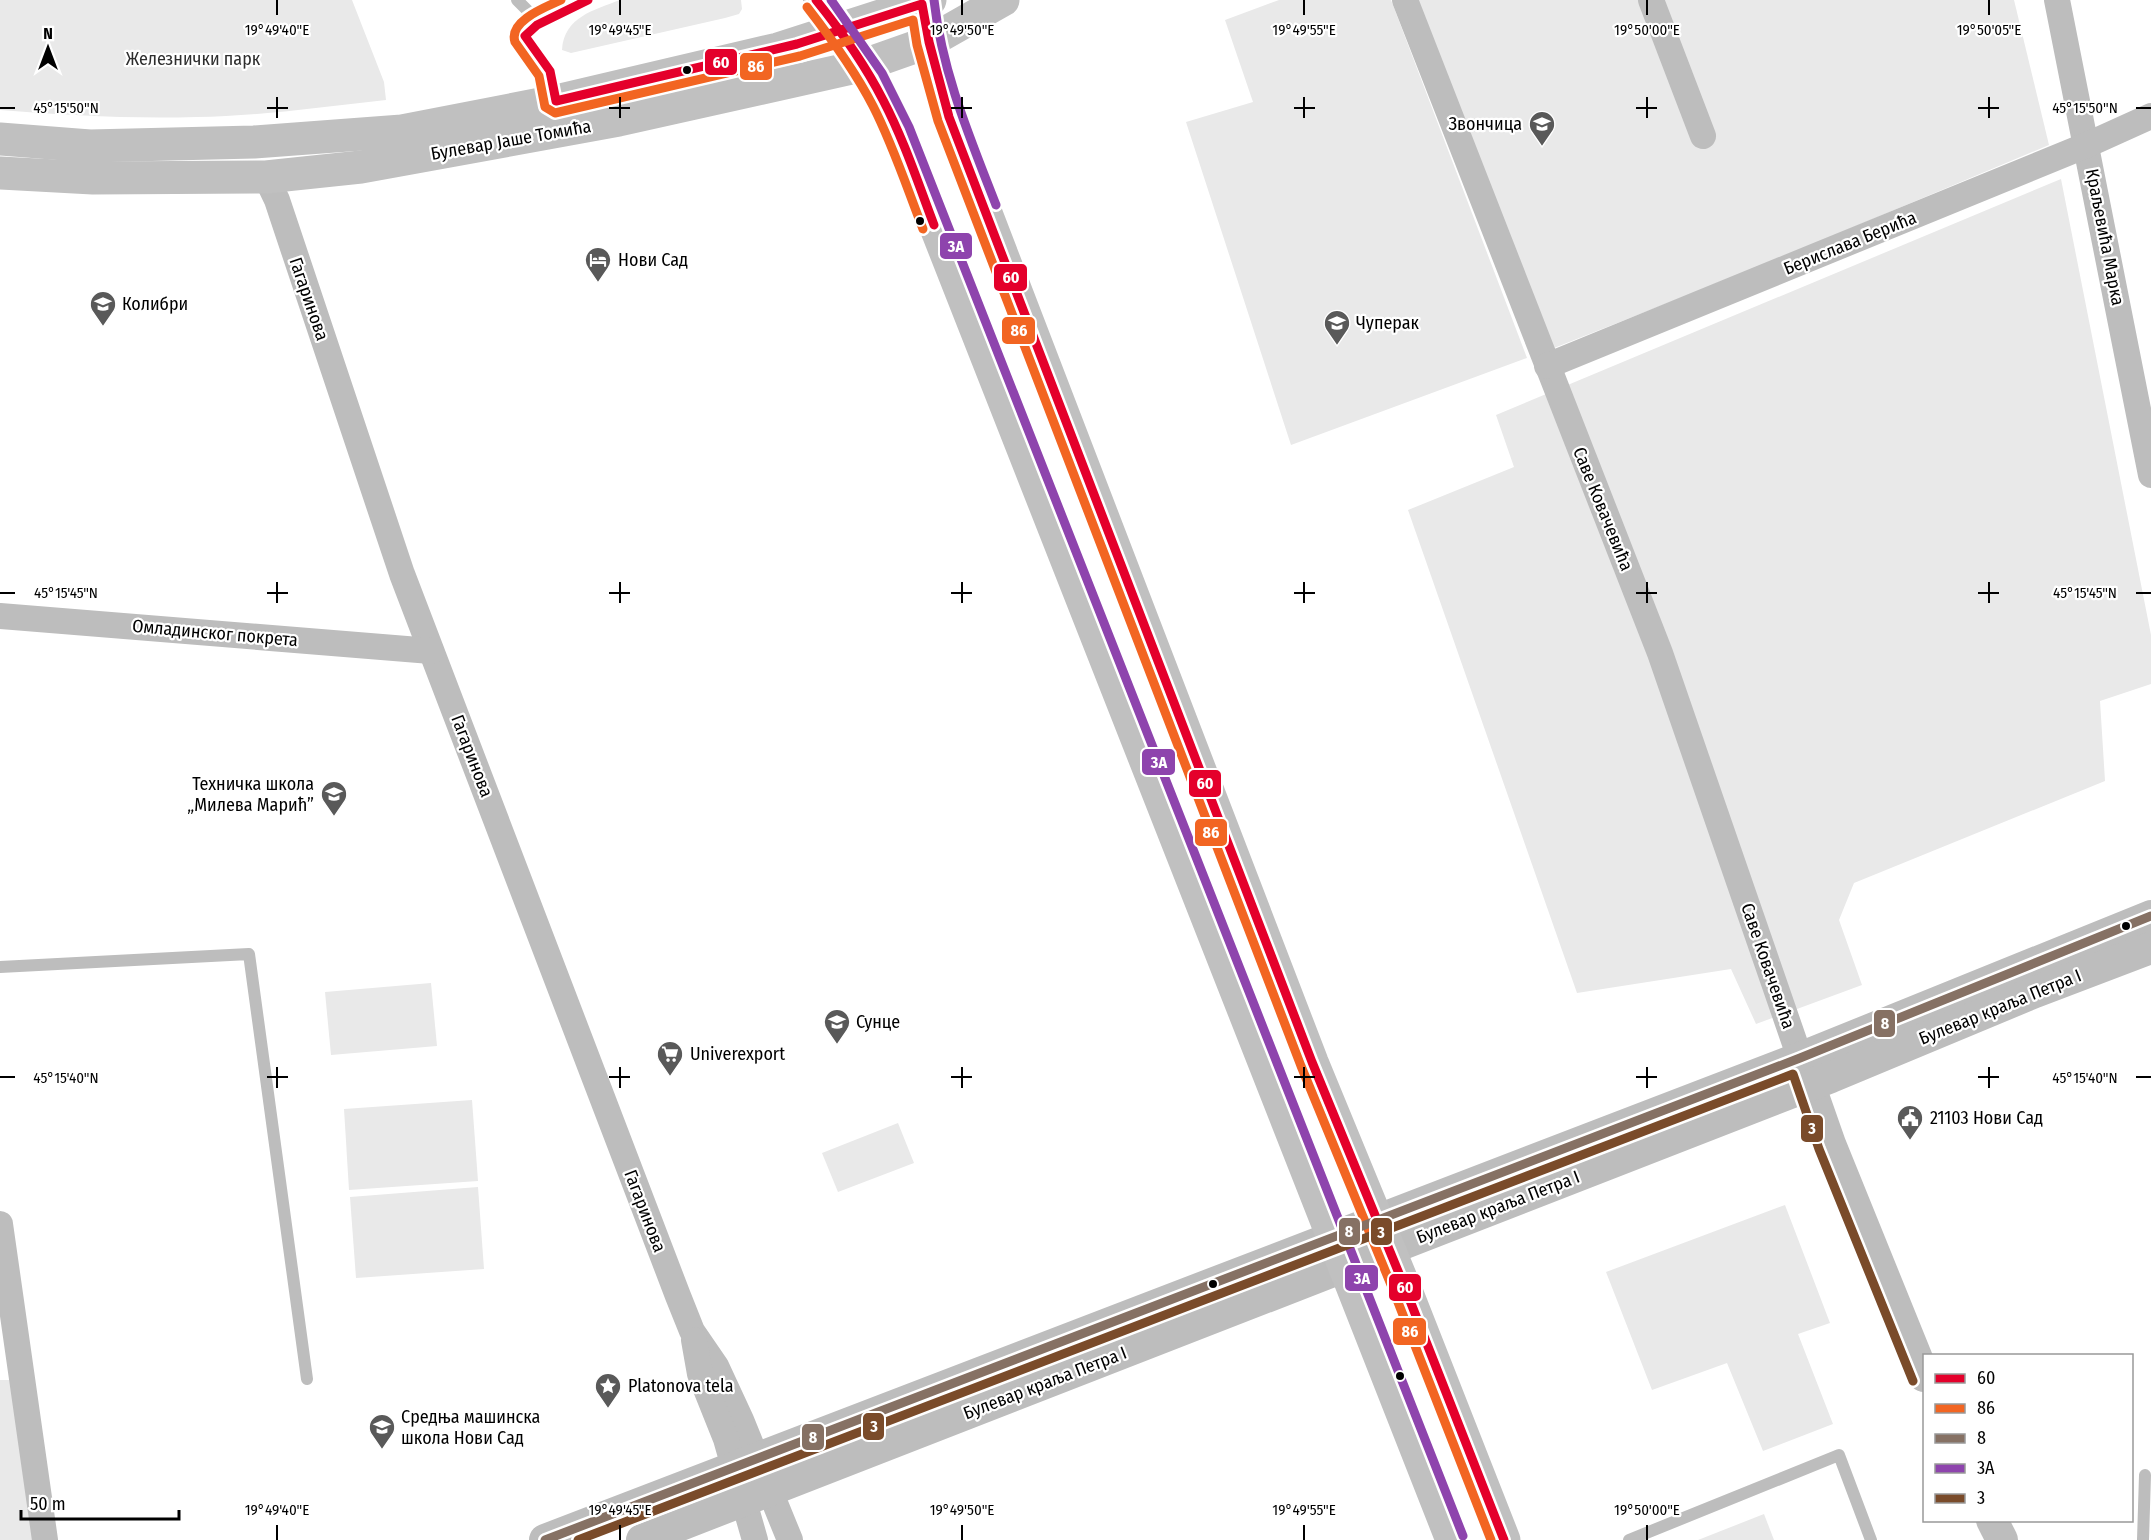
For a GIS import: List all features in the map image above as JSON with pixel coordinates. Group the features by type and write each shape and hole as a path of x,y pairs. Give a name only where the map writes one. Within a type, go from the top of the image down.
{"main road":[{"name":"Булевар Јаше Томића","path":"0,172 93,178 266,177 361,167 619,120 861,66 929,42 1003,0"},
{"name":"Булевар Јаше Томића","path":"0,139 90,146 254,142 402,131 556,101 788,46 925,1"},
{"path":"925,1 929,42 953,128 1308,1051 1504,1540"},
{"path":"840,30 883,99 898,131 1452,1540"}],"street":[{"path":"816,0 840,30"},
{"name":"Саве Ковачевића","path":"1405,0 1660,653 1804,1071"},
{"path":"1651,0 1703,135"},
{"name":"Краљевића Марка","path":"2056,0 2087,145 2151,475"},
{"name":"Берислава Берића","path":"1547,366 2087,145 2151,116"},
{"name":"Гагаринова","path":"266,177 277,200 430,651 692,1331 716,1366 757,1497"},
{"name":"Омладинског покрета","path":"0,616 430,651"},
{"name":"Булевар краља Петра I","path":"642,1540 1389,1249 1804,1071 2151,916"},
{"name":"Булевар краља Петра I","path":"545,1540 1377,1219 2035,992 2151,948"},
{"path":"1804,1071 1841,1171 1923,1374"},
{"path":"0,1224 45,1540"},
{"path":"754,1540 757,1497"},
{"path":"757,1497 790,1540"},
{"path":"1993,1522 2002,1540"}],"lane":[{"path":"517,0 529,12 537,25"},
{"path":"556,101 550,71 525,36 537,25 588,0"},
{"path":"0,967 249,954 307,1379"},
{"path":"1629,1540 1839,1455 1871,1540"},
{"path":"2143,1540 2145,1475"}],"green space":[{"name":"Железнички парк","path":"0,0 352,0 384,82 386,100 267,113 196,117 98,116 0,110"},
{"path":"620,0 741,0 742,9 739,14 725,18 571,53 562,50 564,39 574,22 582,16"},
{"path":"1279,0 1391,0 1527,358 1291,445 1186,122 1253,102 1225,20"},
{"path":"1418,0 2014,0 2049,145 1756,268 1549,350"},
{"path":"2061,179 2151,635 2151,684 2100,701 2105,781 1854,883 1839,920 1862,985 1756,1024 1731,969 1577,993 1408,510 1514,467 1496,415"},
{"path":"431,983 437,1046 331,1055 325,992"},
{"path":"472,1100 478,1181 349,1190 344,1109"},
{"path":"898,1123 914,1163 838,1192 822,1153"},
{"path":"478,1187 484,1269 356,1278 350,1197"},
{"path":"1785,1205 1830,1323 1798,1334 1833,1424 1763,1451 1727,1363 1652,1390 1606,1272"},
{"path":"0,1380 12,1380 33,1540 0,1540"},
{"path":"1764,1514 1774,1540 1698,1540"}],"transit line":[{"name":"86","path":"561,0 523,21 514,34 515,42 539,76 545,107 555,113 800,56 913,20 917,45 938,121 1301,1066 1394,1292 1491,1540"},
{"name":"60","path":"588,0 537,25 525,36 550,71 556,101 797,44 922,4 929,42 949,117 1312,1062 1405,1288 1504,1540"},
{"name":"60","path":"816,0 852,48 891,115 934,225"},
{"name":"3A","path":"831,0 882,73 909,127 1463,1536"},
{"name":"3A","path":"934,0 950,79 996,205"},
{"name":"86","path":"807,7 842,55 873,106 923,229"},
{"name":"8","path":"545,1540 1800,1058 2151,916"},
{"name":"3","path":"578,1540 1793,1074 1819,1149 1913,1381"}],"place":[{"name":"Звончица","path":"1542,147"},
{"name":"Нови Сад","path":"598,283"},
{"name":"Колибри","path":"103,327"},
{"name":"Чуперак","path":"1337,346"},
{"name":"Техничка школа „Милева Марић”","path":"334,817"},
{"name":"Сунце","path":"837,1045"},
{"name":"Univerexport","path":"670,1077"},
{"name":"21103 Нови Сад","path":"1910,1141"},
{"name":"Platonova tela","path":"608,1409"},
{"name":"Средња машинска школа Нови Сад","path":"382,1450"}]}
